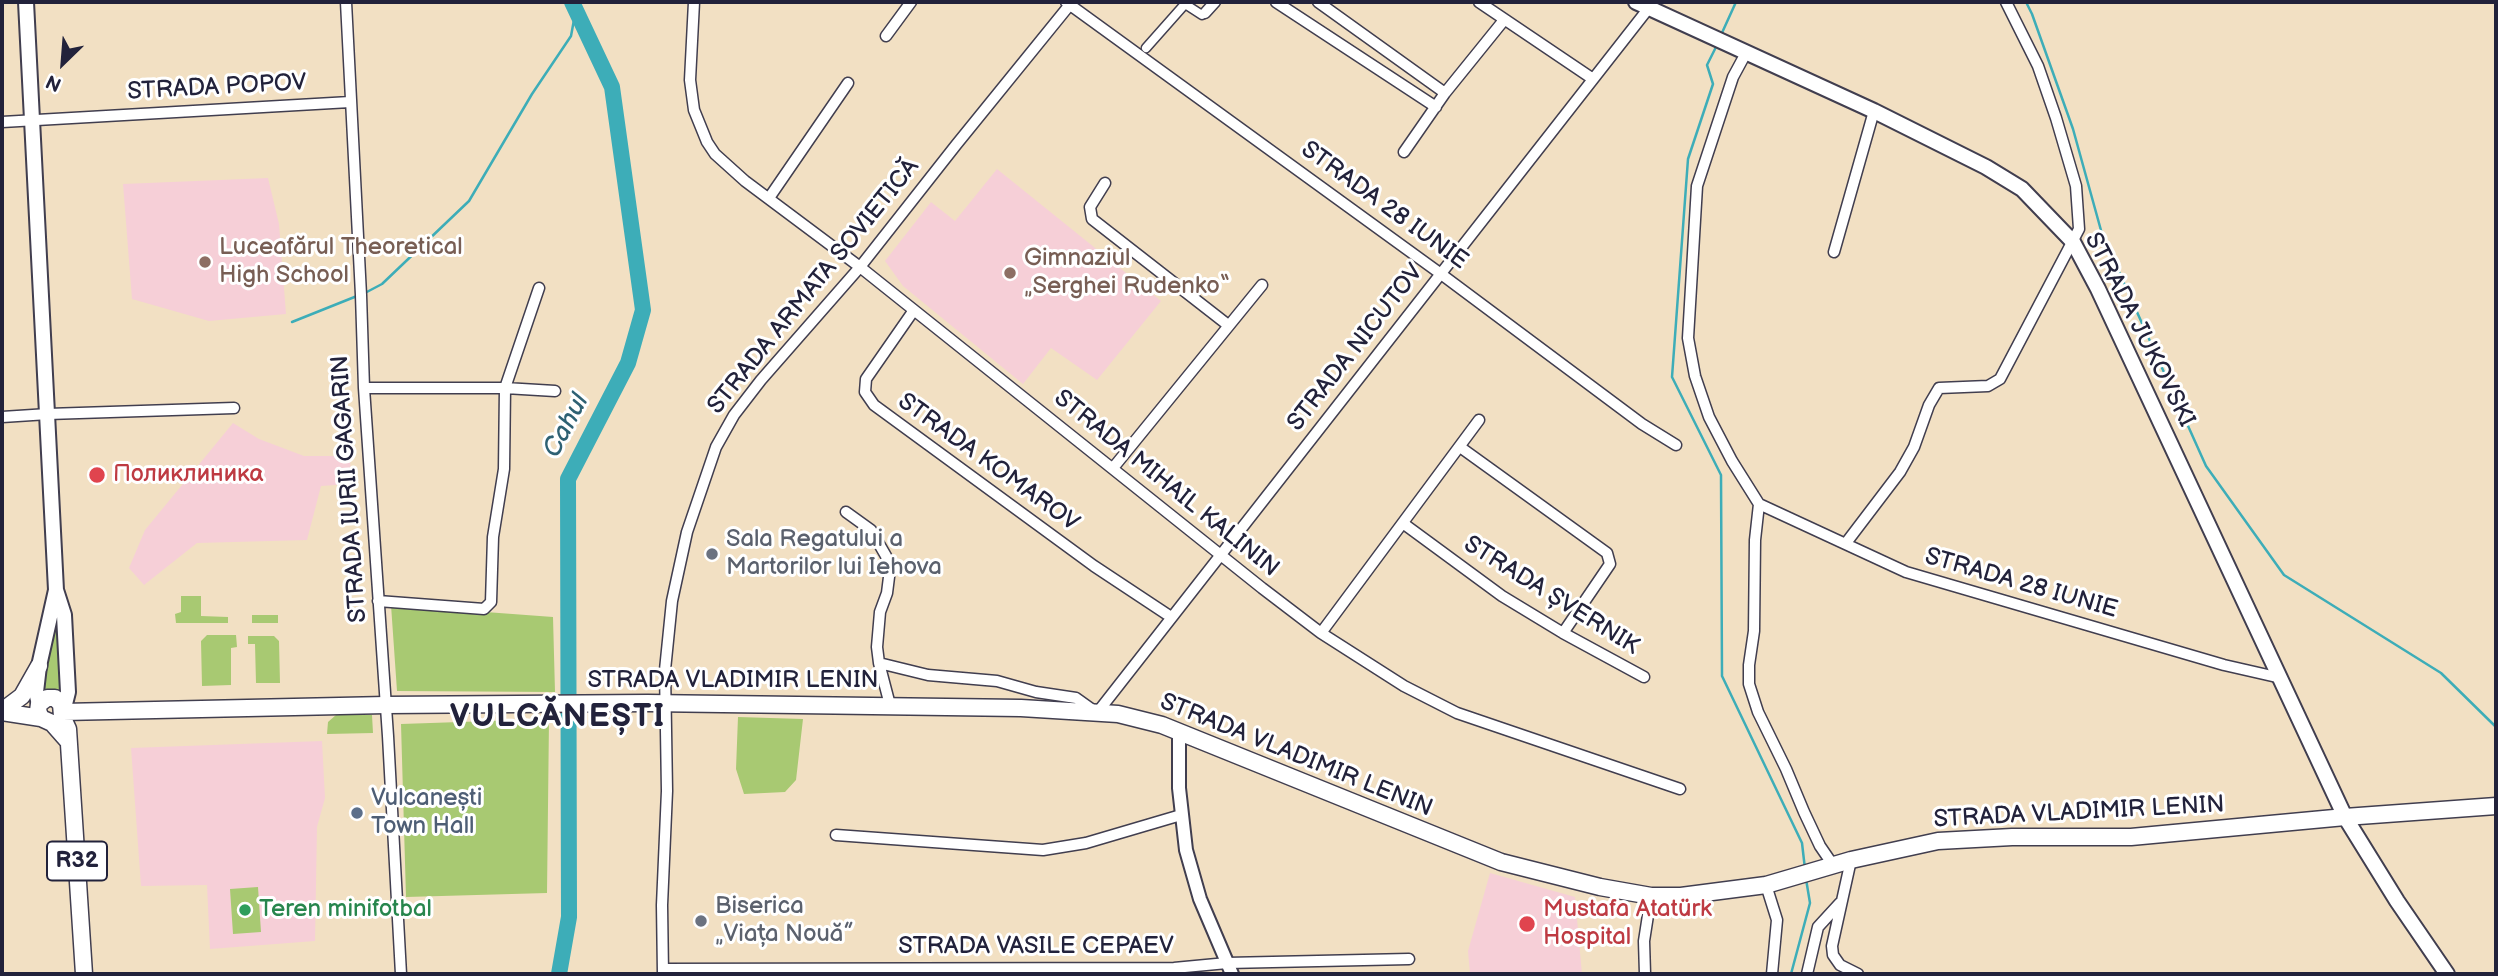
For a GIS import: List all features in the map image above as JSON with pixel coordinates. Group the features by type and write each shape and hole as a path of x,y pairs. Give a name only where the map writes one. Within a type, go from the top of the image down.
{"main road":[{"path":"26,2 56,590 64,615 68,692 51,715 36,692 38,666 56,590"},
{"name":"STRADA JUKOVSKI","path":"1642,6 1874,111 2003,177 2029,196 2073,242 2098,289 2345,817 2397,901 2447,974"},
{"path":"2,712 27,690 38,666"},
{"name":"STRADA VLADIMIR LENIN","path":"2,712 51,715 386,705 665,703 1021,708 1133,716 1501,862 1610,889 1651,896 1694,895 1770,883 1851,860 1938,841 2012,837 2131,837 2496,806"},
{"name":"R32","path":"51,715 68,729 71,748 84,974"}],"street":[{"name":"STRADA IURII GAGARIN","path":"346,2 363,388 386,705 401,974"},
{"name":"STRADA MIHAIL KALININ","path":"694,2 690,80 694,110 715,155 745,181 860,267 1321,633 1404,686 1457,713 1680,789"},
{"path":"886,36 911,2"},
{"path":"1146,48 1185,4 1202,15 1215,2"},
{"path":"1276,2 1436,107"},
{"path":"1318,2 1445,93"},
{"path":"1479,2 1593,79"},
{"path":"1846,543 1900,472 1914,447 1934,393 1939,388 1948,386 1988,386 2000,379 2036,306 2079,229 2076,186 2038,66 2006,2"},
{"name":"STRADA ARMATA SOVIETICĂ","path":"663,972 662,905 667,791 665,670 675,579 690,520 716,447 734,415 761,380 860,267 1069,3"},
{"name":"STRADA 28 IUNIE","path":"1069,3 1642,424 1676,445"},
{"name":"STRADA NICUTOV","path":"1097,713 1593,79 1642,6"},
{"path":"1404,152 1445,93 1504,20"},
{"path":"1746,53 1733,77 1697,186 1688,338 1695,376 1709,417 1759,504 1749,684 1758,712 1830,866"},
{"path":"769,198 848,83"},
{"name":"STRADA POPOV","path":"2,122 350,102"},
{"path":"1834,252 1874,111"},
{"path":"1105,183 1090,207 1092,219 1228,326"},
{"path":"1113,468 1262,285"},
{"path":"378,601 484,609 491,602 493,537 504,469 505,387 539,288"},
{"name":"STRADA KOMAROV","path":"914,310 866,379 865,392 874,405 1094,566 1171,617"},
{"path":"363,388 505,387 555,391"},
{"path":"2,418 234,408"},
{"path":"1321,633 1479,420"},
{"path":"1460,447 1607,553 1610,564 1563,633"},
{"name":"STRADA 28 IUNIE","path":"1759,504 1906,572 2224,665 2281,678"},
{"path":"846,512 871,530 890,569 878,630 879,663 890,705"},
{"name":"STRADA ȘVERNIK","path":"1404,524 1502,596 1644,677"},
{"path":"879,663 928,675 998,681 1036,692 1076,698 1097,713"},
{"path":"1179,733 1181,815 1192,873 1229,969"},
{"path":"836,835 1043,850 1086,843 1181,815"},
{"path":"1851,860 1832,946 1833,955 1840,964 1858,974"},
{"path":"1770,883 1777,920 1772,974"},
{"path":"1645,974 1644,941 1651,896"},
{"path":"1807,974 1818,927 1840,902"},
{"path":"1812,949 1832,946"},
{"name":"STRADA VASILE CEPAEV","path":"663,972 1229,969 1409,959"}],"shaded area":[{"name":"Gimnaziul „Serghei Rudenko“","path":"997,169 1161,301 1097,380 1051,348 1023,384 903,286 885,261 931,202 955,221"},
{"name":"Luceafărul Theoretical High School","path":"268,178 279,224 286,314 209,321 132,299 123,184"},
{"path":"233,423 259,439 304,456 350,456 351,484 321,486 307,540 197,543 144,585 129,568 145,530"},
{"path":"322,741 325,798 317,827 315,941 210,949 207,885 141,886 131,748"},
{"name":"Mustafa Atatürk Hospital","path":"1490,873 1575,897 1582,974 1470,974 1468,951"}],"green space":[{"path":"181,596 201,596 201,616 228,617 228,623 176,623 175,614 181,612"},
{"path":"391,605 553,617 555,692 397,691"},
{"path":"58,609 62,691 39,690"},
{"path":"252,615 278,615 278,623 252,623"},
{"path":"207,635 236,635 237,647 231,648 231,685 202,686 201,641"},
{"path":"248,636 274,636 279,641 280,683 256,683 255,644 248,644"},
{"path":"336,715 372,715 373,733 327,734 328,722"},
{"path":"738,717 803,719 796,780 785,792 744,794 736,769"},
{"path":"549,719 547,893 406,897 401,724"},
{"name":"Teren minifotbal","path":"258,887 261,932 233,934 230,889"}],"waterway":[{"name":"Cahul","path":"559,974 569,917 568,479 628,363 643,310 612,87 572,2"},
{"path":"1721,35 1736,2"},
{"path":"2026,2 2073,129 2102,234 2206,466 2284,575 2441,673 2496,727"},
{"path":"363,294 382,284 469,201 532,94 571,36 576,9"},
{"path":"1717,45 1707,65 1713,84 1688,159 1672,377 1721,475 1722,676 1802,843 1805,869"},
{"path":"292,322 357,296"},
{"path":"1791,974 1810,903 1806,879"}],"place":[{"name":"Luceafărul Theoretical High School","path":"205,262"},
{"name":"Gimnaziul „Serghei Rudenko“","path":"1010,273"},
{"name":"Поликлиника","path":"97,475"},
{"name":"Sala Regatului a Martorilor lui Iehova","path":"712,554"},
{"name":"Vulcanești Town Hall","path":"357,813"},
{"name":"Teren minifotbal","path":"245,910"},
{"name":"Biserica „Viața Nouă”","path":"701,921"},
{"name":"Mustafa Atatürk Hospital","path":"1527,924"}],"district":[{"name":"VULCĂNEȘTI","path":"558,718"}]}
